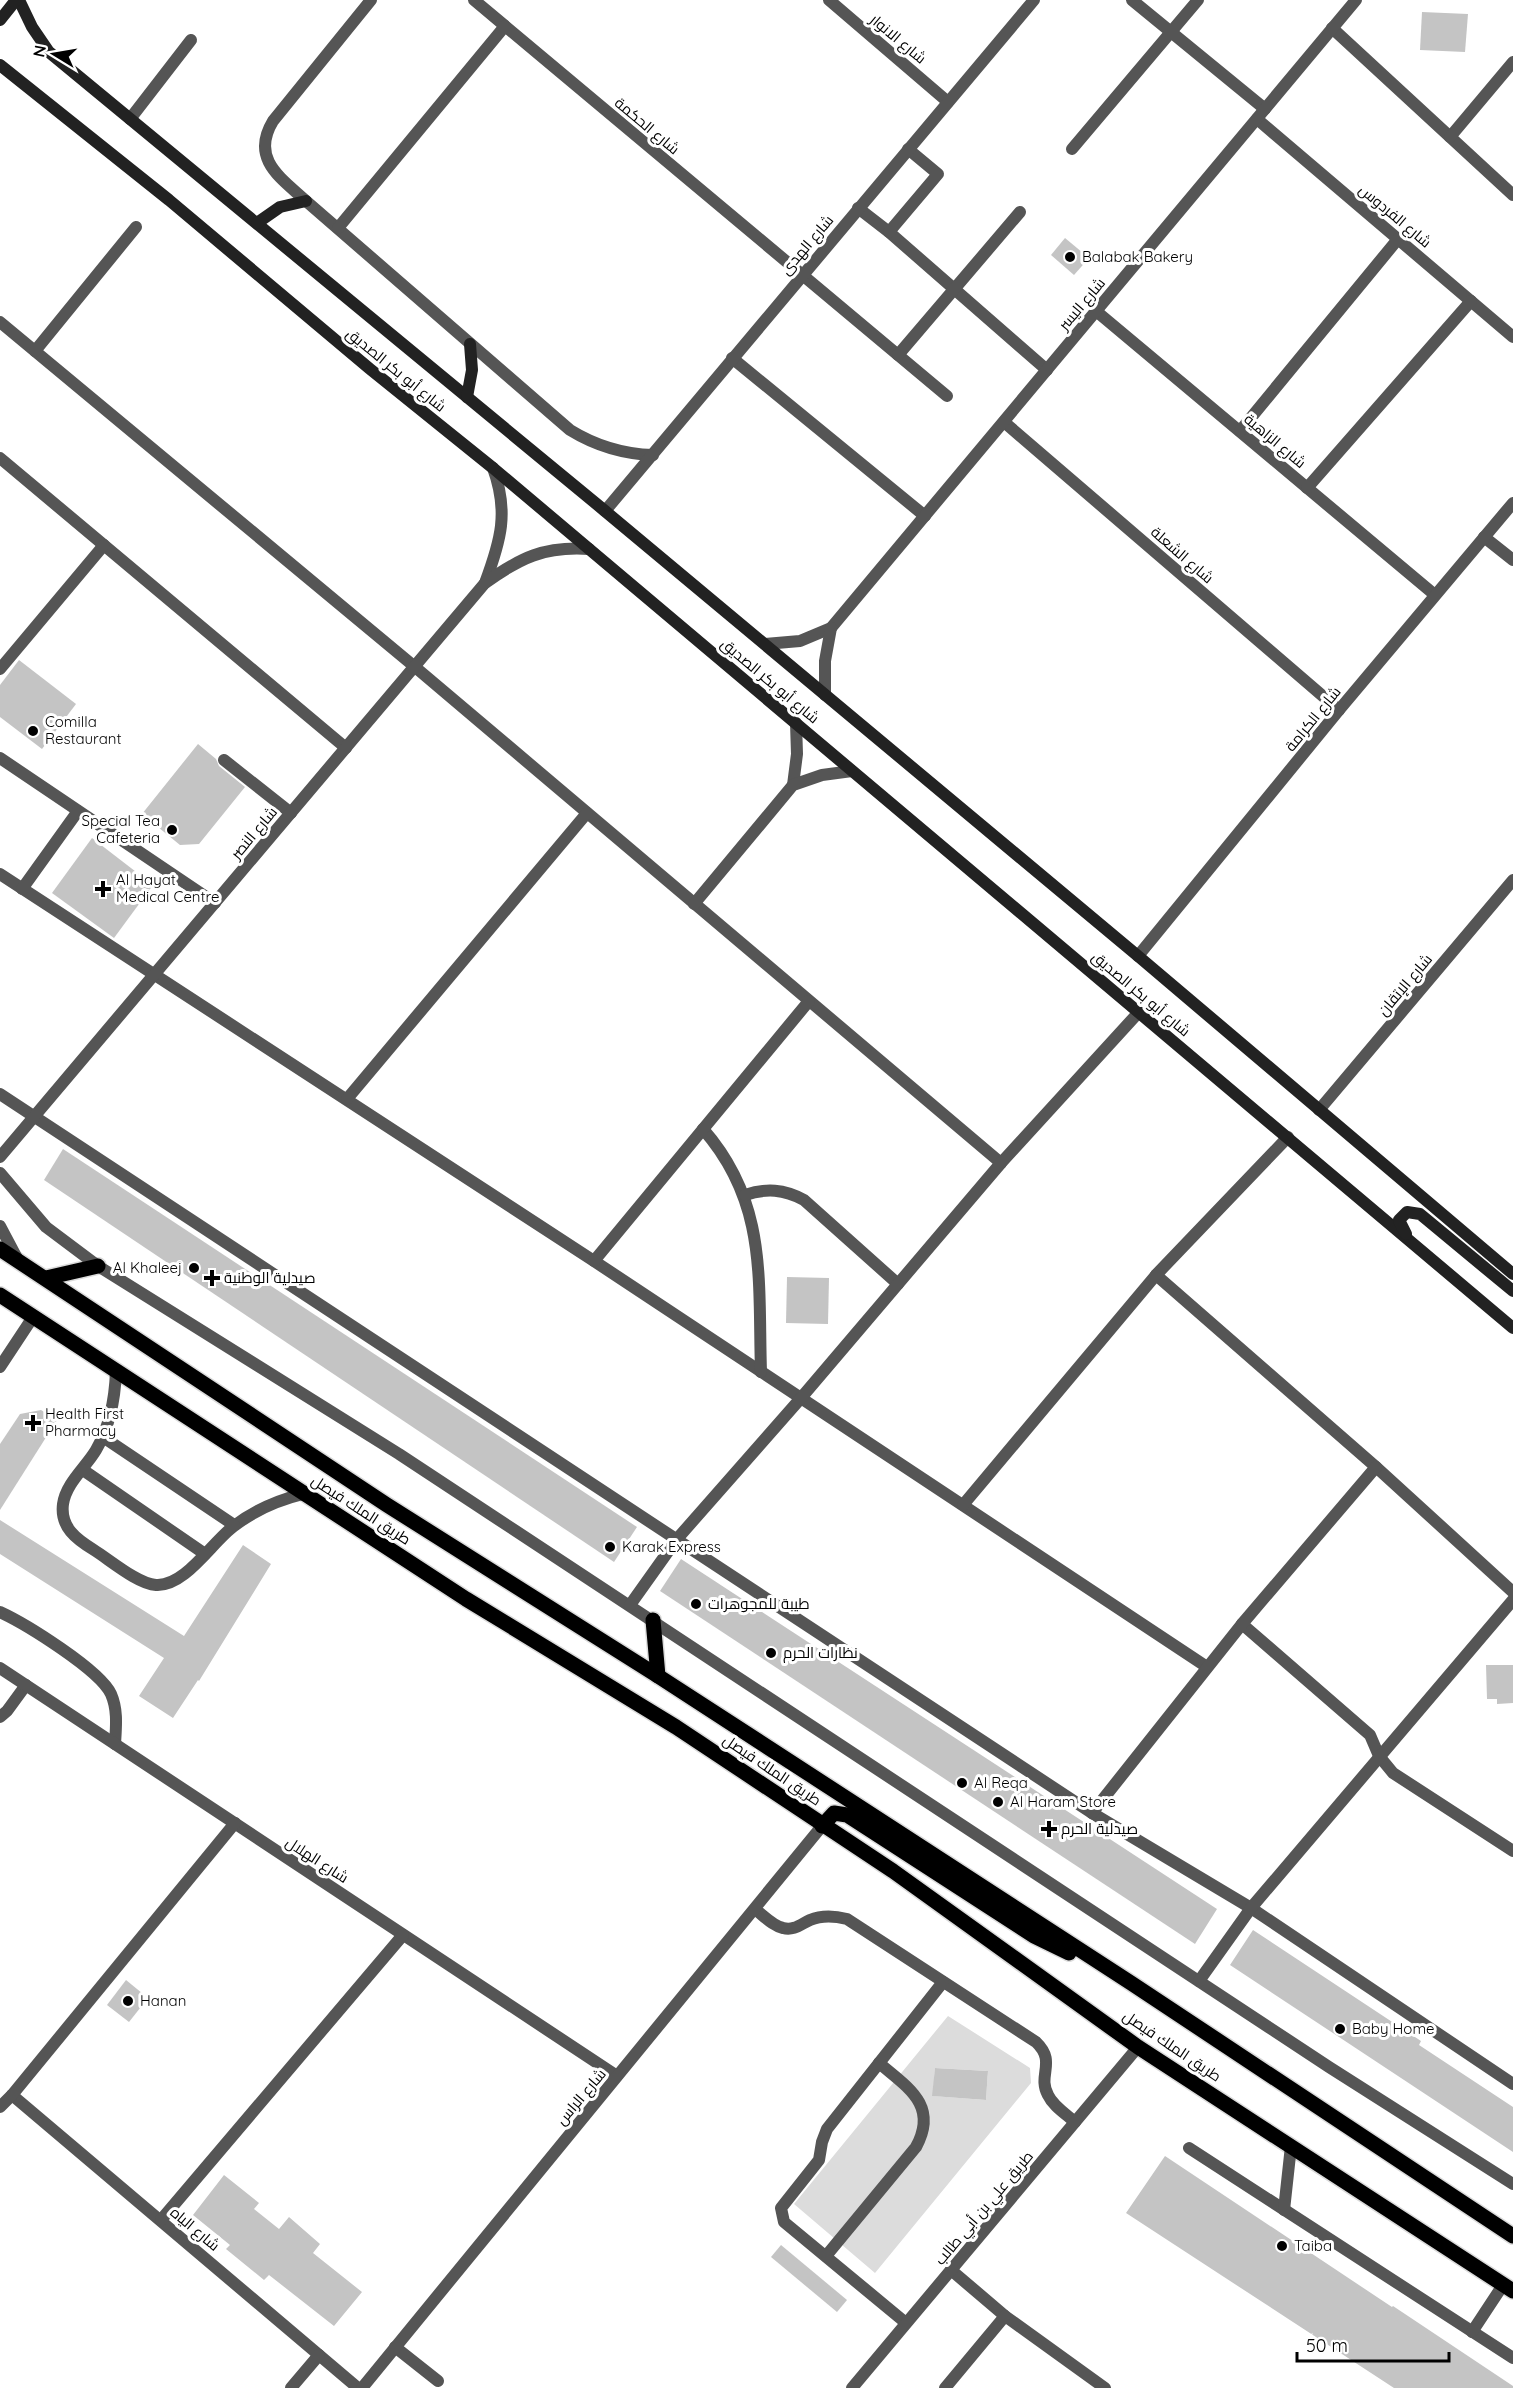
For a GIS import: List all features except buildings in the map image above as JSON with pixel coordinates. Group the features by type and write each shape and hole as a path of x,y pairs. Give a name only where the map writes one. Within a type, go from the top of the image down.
{"main road":[{"name":"طريق الملك فيصل","path":"0,1249 378,1498 658,1676 1131,1983 1513,2236"},
{"path":"46,1278 98,1266"},
{"name":"طريق الملك فيصل","path":"0,1295 466,1599 676,1727 893,1871 1138,2047 1508,2288"},
{"path":"653,1620 658,1676"},
{"path":"822,1826 828,1816 843,1813 1035,1936 1131,1983"}],"street":[{"path":"0,20 18,0"},
{"name":"شارع أبو بكر الصديق","path":"18,0 32,27 50,52 825,694 1513,1274"},
{"path":"371,0 268,129 265,148 270,166 306,201 556,420 585,440 618,452 653,455"},
{"name":"شارع الحكمة","path":"474,0 947,396"},
{"name":"شارع الانوار","path":"829,0 948,102"},
{"name":"شارع الهدى","path":"605,511 1034,0"},
{"name":"شارع الفردوس","path":"1132,0 1171,32 1398,239 1513,337"},
{"path":"1072,149 1198,0"},
{"name":"شارع اليسر","path":"765,644 800,641 831,628 1356,0"},
{"path":"338,228 505,26"},
{"path":"1332,28 1513,195"},
{"path":"130,119 191,40"},
{"path":"1450,137 1513,62"},
{"name":"شارع أبو بكر الصديق","path":"0,65 169,200 369,369 493,468 1513,1328"},
{"path":"889,232 938,174 908,149"},
{"path":"257,223 280,207 306,201"},
{"path":"858,208 889,232 1047,370"},
{"path":"898,355 1020,212"},
{"path":"35,351 136,227"},
{"path":"1240,431 1398,239"},
{"path":"1307,488 1471,301"},
{"name":"شارع الزاهية","path":"1096,311 1435,595"},
{"path":"0,322 415,667 1001,1163"},
{"path":"467,396 472,370 470,344"},
{"path":"732,358 925,516"},
{"name":"شارع الشعلة","path":"1004,422 1339,710"},
{"path":"0,458 346,748"},
{"name":"شارع النصر","path":"485,583 501,537 503,519 502,501 493,468"},
{"name":"شارع الكرامة","path":"1138,957 1339,710 1513,502"},
{"path":"1484,537 1513,560"},
{"path":"0,669 104,545"},
{"name":"شارع النصر","path":"0,1157 485,583 509,567 539,552 572,548 589,549"},
{"name":"شارع اليسر","path":"825,694 825,661 831,628"},
{"path":"793,785 797,754 796,723"},
{"path":"0,759 215,903"},
{"path":"224,760 291,813"},
{"path":"694,904 793,785 822,775 852,771"},
{"path":"22,889 78,811"},
{"path":"347,1100 587,813"},
{"path":"0,874 594,1262 1207,1667"},
{"name":"شارع الإتقان","path":"1319,1110 1513,880"},
{"path":"594,1262 809,1001"},
{"path":"630,1605 677,1539 801,1398 1001,1163 1138,1011"},
{"path":"0,1094 1092,1813 1251,1908 1513,2084"},
{"path":"703,1129 727,1160 745,1195 753,1224 757,1252 761,1372"},
{"path":"963,1505 1156,1275 1287,1137"},
{"path":"0,1173 46,1227 98,1266 399,1454 1513,2184"},
{"path":"745,1195 771,1190 785,1192 804,1200 898,1284"},
{"path":"1410,1240 1399,1220 1407,1212 1420,1214 1513,1291"},
{"path":"0,1226 18,1261"},
{"path":"1156,1275 1376,1467 1513,1592"},
{"path":"1,1362 33,1317"},
{"path":"116,1371 114,1398 103,1437 70,1486 63,1503 65,1522 75,1538 142,1581 157,1585 178,1579 234,1525 267,1505 303,1494"},
{"path":"103,1437 234,1525"},
{"path":"1092,1813 1242,1624 1376,1467"},
{"path":"82,1470 205,1554"},
{"path":"1199,1980 1251,1908 1513,1600"},
{"path":"0,1612 89,1668 104,1682 110,1691 116,1711 115,1744"},
{"path":"1242,1624 1370,1735 1380,1756 1393,1773 1513,1851"},
{"name":"شارع الهلال","path":"0,1668 617,2076"},
{"path":"0,1718 26,1685"},
{"path":"0,2107 235,1823"},
{"name":"شارع الراس","path":"362,2388 756,1910 822,1826"},
{"path":"756,1910 776,1925 788,1929 818,1918 837,1916 847,1919 943,1982 1042,2048 1048,2065 1045,2082 1048,2096 1075,2122"},
{"path":"161,2220 403,1935"},
{"path":"906,2323 784,2222 782,2208 819,2160 827,2129 943,1982"},
{"name":"طريق علي بن أبي طالب","path":"852,2388 1138,2047"},
{"path":"826,2256 916,2147 921,2137 924,2116 922,2105 908,2088 879,2063"},
{"name":"شارع الياه","path":"12,2095 358,2388"},
{"path":"1284,2210 1291,2146"},
{"path":"1189,2148 1513,2358"},
{"path":"951,2270 1005,2316 1105,2388"},
{"path":"1472,2332 1508,2288"},
{"path":"945,2388 1005,2316"},
{"path":"396,2347 438,2381"},
{"path":"291,2388 320,2355"}],"shaded area":[{"path":"948,2016 1030,2068 1031,2083 875,2273 794,2204","holes":["935,2068 988,2071 986,2100 933,2096"]}],"place":[{"name":"Balabak Bakery","path":"1070,257"},
{"name":"Comilla Restaurant","path":"33,731"},
{"name":"Special Tea Cafeteria","path":"172,830"},
{"name":"Al Hayat Medical Centre","path":"103,889"},
{"name":"Al Khaleej","path":"194,1268"},
{"name":"صيدلية الوطنية","path":"212,1278"},
{"name":"Health First Pharmacy","path":"33,1423"},
{"name":"Karak Express","path":"610,1547"},
{"name":"طيبة للمجوهرات","path":"696,1604"},
{"name":"نظارات الحرم","path":"771,1653"},
{"name":"Al Reqa","path":"962,1783"},
{"name":"Al Haram Store","path":"998,1802"},
{"name":"صيدلية الحرم","path":"1049,1829"},
{"name":"Hanan","path":"128,2001"},
{"name":"Baby Home","path":"1340,2029"},
{"name":"Taiba","path":"1282,2246"}]}
